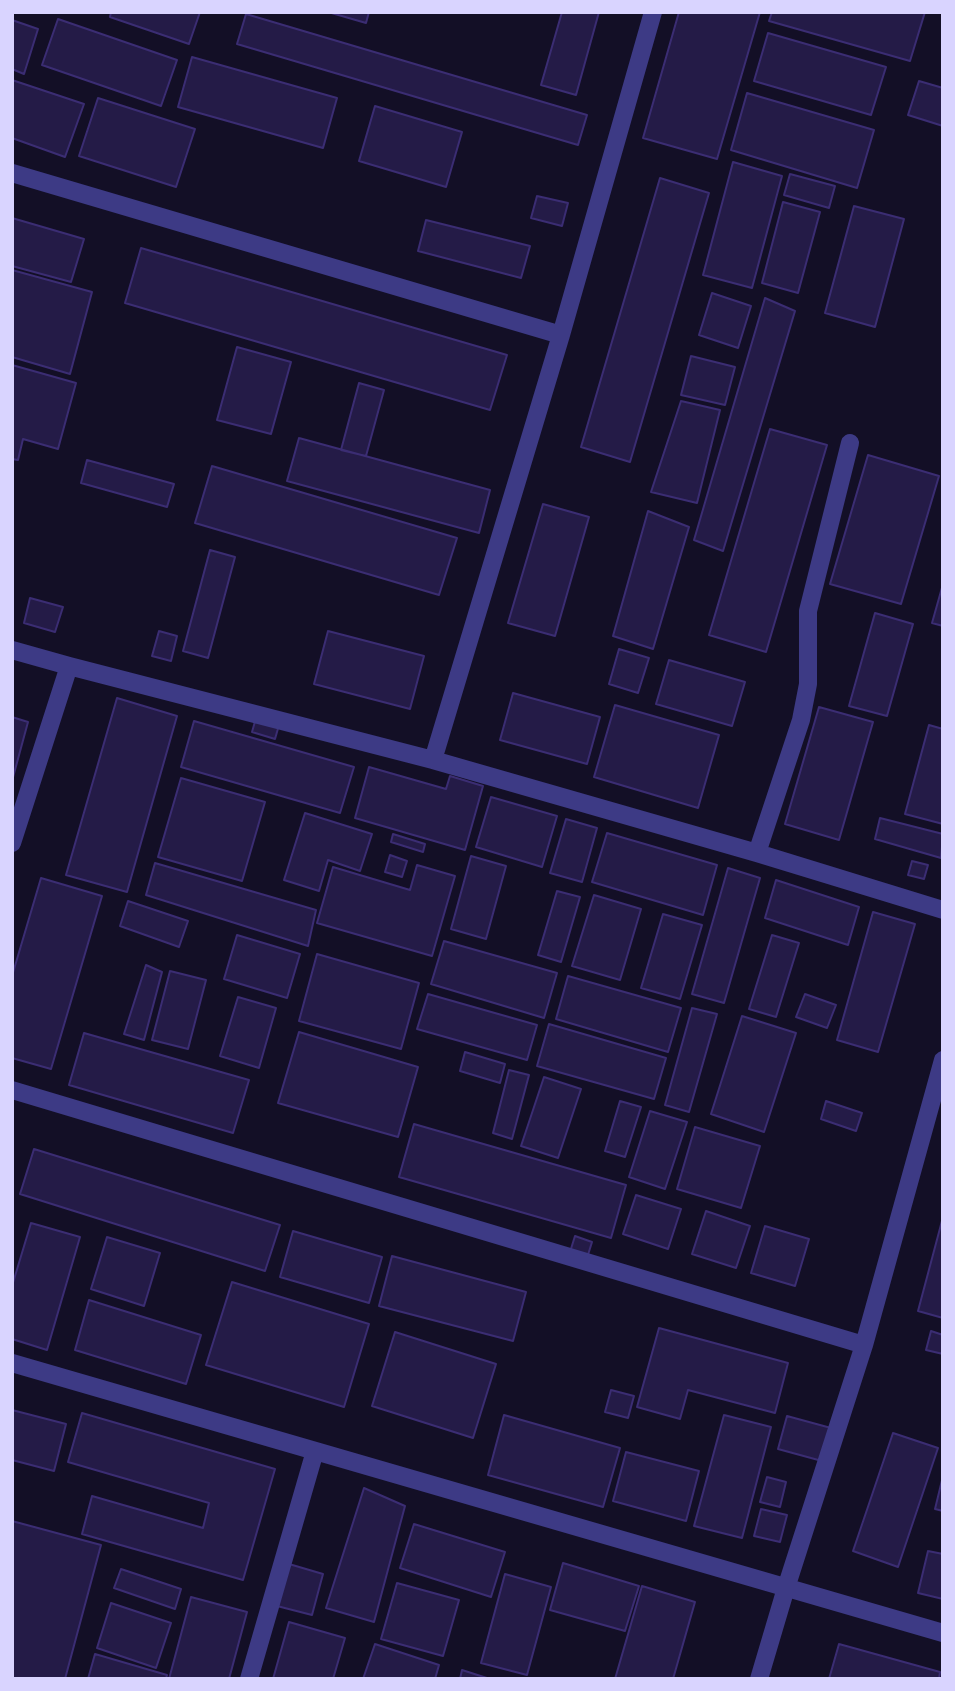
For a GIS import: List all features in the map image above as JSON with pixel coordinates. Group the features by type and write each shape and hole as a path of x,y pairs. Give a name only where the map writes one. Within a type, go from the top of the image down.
{"street":[{"path":"433,760 561,335 653,12"},
{"path":"12,173 561,335"},
{"path":"757,853 801,720 808,684 808,611 850,443"},
{"path":"12,650 433,760 757,853 943,910"},
{"path":"12,843 69,666"},
{"path":"759,1679 864,1345 943,1060"},
{"path":"12,1090 864,1345"},
{"path":"12,1363 943,1633"},
{"path":"249,1679 315,1451"}],"building":[{"path":"111,12 200,12 189,44 110,17"},
{"path":"328,12 369,12 366,23"},
{"path":"562,12 599,12 576,95 541,85"},
{"path":"679,12 760,12 717,159 643,138"},
{"path":"772,12 925,12 910,61 769,21"},
{"path":"246,14 587,115 578,145 237,44"},
{"path":"58,19 177,60 161,106 42,65"},
{"path":"12,20 38,29 24,74 12,69"},
{"path":"768,33 886,67 871,115 754,81"},
{"path":"192,57 337,98 323,148 178,107"},
{"path":"12,80 84,104 65,157 12,138"},
{"path":"919,81 943,88 943,126 908,115"},
{"path":"747,93 874,130 857,188 731,150"},
{"path":"98,98 195,129 176,187 79,156"},
{"path":"375,106 462,132 446,187 359,161"},
{"path":"733,162 782,176 752,288 703,275"},
{"path":"790,174 835,186 829,208 784,195"},
{"path":"660,178 709,193 630,462 581,447"},
{"path":"537,196 568,203 562,226 531,218"},
{"path":"783,202 820,212 798,293 762,283"},
{"path":"854,206 904,219 875,327 825,313"},
{"path":"12,218 84,239 71,282 12,266"},
{"path":"426,220 530,246 521,278 418,251"},
{"path":"141,248 507,355 490,410 125,303"},
{"path":"12,270 92,292 70,374 12,357"},
{"path":"712,293 751,306 738,348 699,335"},
{"path":"765,298 795,311 723,551 694,540"},
{"path":"237,347 291,362 271,434 217,420"},
{"path":"691,356 735,367 725,405 681,395"},
{"path":"12,365 76,383 58,449 23,439 18,460 12,459"},
{"path":"359,383 384,390 366,456 341,450"},
{"path":"681,401 720,410 697,503 651,492"},
{"path":"770,429 827,445 766,652 709,635"},
{"path":"299,438 490,490 479,533 287,481"},
{"path":"868,455 939,476 901,604 830,584"},
{"path":"87,460 174,484 167,507 81,483"},
{"path":"212,466 457,538 439,595 195,523"},
{"path":"543,504 589,517 555,636 508,623"},
{"path":"648,511 689,527 653,649 613,636"},
{"path":"210,550 235,557 208,658 183,651"},
{"path":"943,584 943,626 932,623"},
{"path":"30,598 63,607 55,632 24,623"},
{"path":"875,613 913,624 887,716 849,706"},
{"path":"159,631 177,636 171,661 152,656"},
{"path":"328,631 424,656 410,709 314,684"},
{"path":"619,649 649,658 638,693 609,684"},
{"path":"669,660 745,682 732,726 656,704"},
{"path":"513,693 600,717 587,764 500,740"},
{"path":"117,698 177,716 127,892 66,875"},
{"path":"615,705 719,735 698,808 594,777"},
{"path":"819,707 873,722 839,840 785,824"},
{"path":"12,717 28,722 12,781"},
{"path":"256,718 279,725 275,739 252,732"},
{"path":"194,721 354,767 340,813 181,767"},
{"path":"929,725 943,729 943,824 905,814"},
{"path":"369,767 446,789 450,776 483,786 465,850 355,818"},
{"path":"181,778 265,802 242,881 158,857"},
{"path":"491,797 557,816 542,867 476,847"},
{"path":"305,813 372,834 360,871 328,860 319,891 284,880"},
{"path":"880,818 943,834 941,858 875,839"},
{"path":"566,819 597,828 582,882 550,873"},
{"path":"607,833 717,865 703,915 592,882"},
{"path":"393,834 425,844 423,852 391,842"},
{"path":"390,855 407,861 402,877 385,872"},
{"path":"471,856 506,866 486,939 451,929"},
{"path":"912,861 928,865 924,879 908,875"},
{"path":"155,863 316,910 308,946 146,895"},
{"path":"417,865 455,876 432,956 317,923 333,867 410,890"},
{"path":"728,868 760,878 724,1003 692,994"},
{"path":"41,878 102,896 51,1069 12,1058 12,976"},
{"path":"776,880 859,907 848,945 765,918"},
{"path":"557,891 580,897 561,962 538,955"},
{"path":"594,895 641,909 620,980 572,966"},
{"path":"128,901 188,921 179,947 120,926"},
{"path":"873,912 915,924 878,1052 837,1040"},
{"path":"663,914 702,925 680,999 641,988"},
{"path":"237,935 300,954 287,998 224,979"},
{"path":"772,935 799,943 776,1017 749,1009"},
{"path":"444,941 557,973 544,1018 431,984"},
{"path":"317,954 419,983 401,1049 299,1021"},
{"path":"146,965 162,972 144,1040 124,1034"},
{"path":"170,971 206,980 188,1049 152,1040"},
{"path":"568,976 681,1008 668,1052 556,1019"},
{"path":"428,994 537,1025 527,1060 417,1029"},
{"path":"805,994 836,1005 827,1028 796,1017"},
{"path":"238,997 276,1008 259,1068 220,1056"},
{"path":"692,1008 717,1014 689,1112 665,1105"},
{"path":"742,1016 796,1033 764,1132 711,1114"},
{"path":"549,1024 666,1058 654,1099 537,1066"},
{"path":"299,1032 418,1067 398,1137 278,1103"},
{"path":"84,1033 249,1080 233,1133 69,1085"},
{"path":"465,1052 505,1064 500,1083 460,1071"},
{"path":"509,1070 529,1075 512,1139 493,1133"},
{"path":"544,1077 581,1089 558,1158 521,1146"},
{"path":"620,1101 641,1107 625,1157 605,1151"},
{"path":"826,1101 862,1113 856,1131 821,1119"},
{"path":"650,1111 687,1122 665,1189 629,1177"},
{"path":"414,1124 626,1185 611,1238 399,1177"},
{"path":"695,1127 760,1146 741,1208 677,1189"},
{"path":"34,1149 280,1225 265,1271 20,1194"},
{"path":"636,1195 681,1209 668,1249 623,1234"},
{"path":"706,1211 750,1226 736,1268 692,1254"},
{"path":"943,1217 943,1318 918,1311"},
{"path":"31,1223 80,1237 47,1350 12,1339 12,1286"},
{"path":"765,1226 809,1239 795,1286 751,1273"},
{"path":"293,1231 382,1257 369,1303 280,1277"},
{"path":"575,1236 592,1242 587,1258 570,1252"},
{"path":"107,1237 160,1253 144,1306 91,1289"},
{"path":"392,1256 526,1292 513,1341 379,1306"},
{"path":"232,1282 369,1324 344,1407 206,1365"},
{"path":"89,1300 201,1335 186,1384 75,1350"},
{"path":"659,1328 788,1363 775,1413 688,1390 680,1419 637,1407"},
{"path":"931,1331 943,1335 943,1354 926,1350"},
{"path":"395,1332 496,1364 473,1438 372,1406"},
{"path":"611,1390 634,1396 628,1418 605,1412"},
{"path":"12,1410 66,1424 54,1471 12,1460"},
{"path":"82,1413 275,1469 243,1580 82,1534 92,1496 203,1528 209,1503 68,1462"},
{"path":"504,1415 620,1448 603,1507 488,1475"},
{"path":"724,1415 771,1427 742,1538 694,1526"},
{"path":"787,1416 831,1428 822,1461 778,1449"},
{"path":"893,1433 938,1448 898,1567 853,1551"},
{"path":"626,1452 699,1471 686,1521 613,1501"},
{"path":"943,1476 943,1511 935,1509"},
{"path":"767,1477 786,1482 780,1507 760,1502"},
{"path":"364,1488 405,1506 374,1622 326,1608"},
{"path":"761,1509 787,1515 780,1542 754,1536"},
{"path":"12,1521 101,1545 65,1679 12,1679"},
{"path":"414,1524 505,1552 491,1597 400,1568"},
{"path":"928,1551 943,1554 943,1599 918,1593"},
{"path":"563,1563 639,1586 625,1631 550,1610"},
{"path":"289,1564 323,1574 312,1615 277,1606"},
{"path":"121,1569 181,1589 175,1609 114,1588"},
{"path":"505,1574 551,1587 527,1675 481,1663"},
{"path":"397,1583 459,1600 443,1656 381,1639"},
{"path":"642,1586 695,1602 673,1679 615,1679"},
{"path":"191,1597 247,1612 229,1679 169,1679"},
{"path":"111,1603 171,1623 156,1668 97,1648"},
{"path":"289,1622 345,1638 333,1679 273,1679"},
{"path":"375,1644 439,1665 435,1679 363,1679"},
{"path":"839,1644 940,1672 939,1679 829,1679"},
{"path":"95,1654 167,1675 166,1679 88,1679"},
{"path":"462,1670 490,1679 460,1679"}]}
